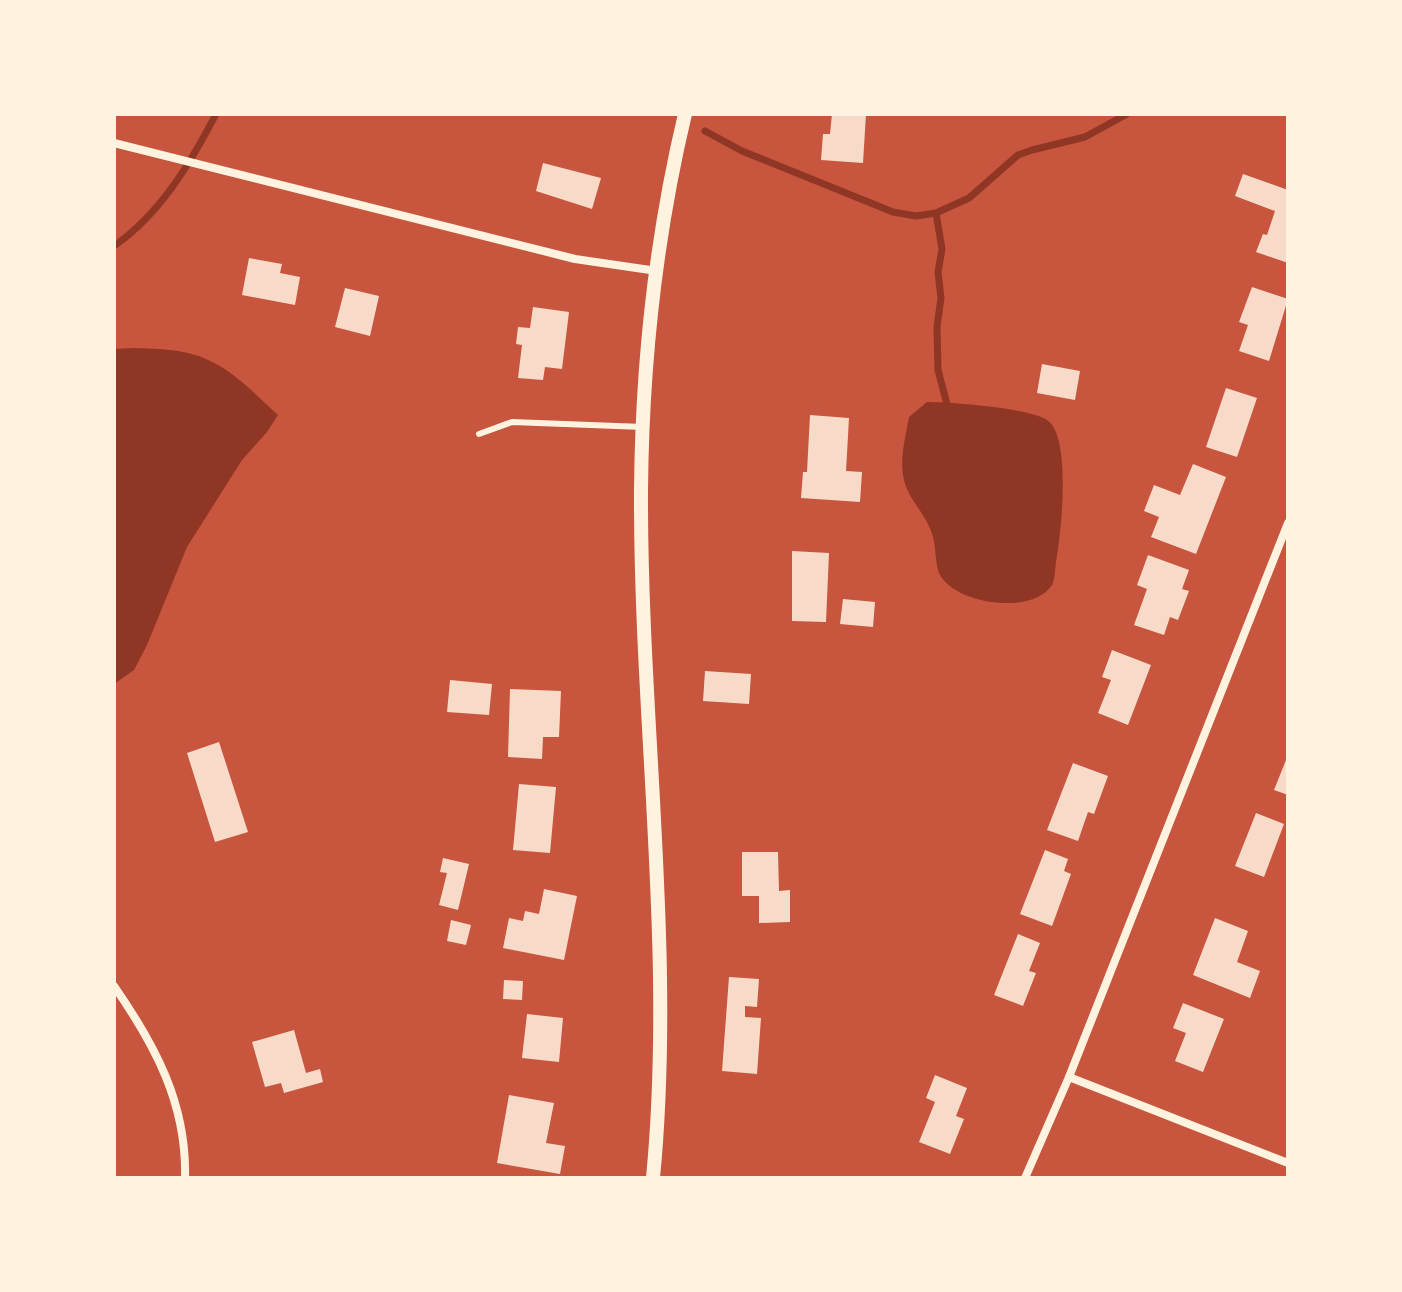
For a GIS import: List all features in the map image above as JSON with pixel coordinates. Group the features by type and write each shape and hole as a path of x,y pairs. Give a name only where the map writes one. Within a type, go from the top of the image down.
{"street":[{"path":"653,1178 662,1015 642,567 643,427 669,186 685,114"},
{"path":"114,143 575,259 658,271"},
{"path":"1025,1178 1069,1077 1288,523"},
{"path":"114,986 148,1035 173,1094 186,1154 185,1178"},
{"path":"1069,1077 1288,1163"}],"lane":[{"path":"479,434 512,422 643,427"}],"shaded area":[{"path":"114,349 181,352 208,360 236,377 278,415 242,460 187,547 134,670 114,684"},
{"path":"927,402 1024,412 1047,420 1055,430 1062,465 1062,509 1054,580 1042,595 1011,603 976,599 947,584 939,573 931,530 907,489 903,471 909,417"}],"building":[{"path":"832,114 866,114 863,163 821,160 823,134 830,134"},
{"path":"543,163 601,178 592,209 536,191"},
{"path":"1243,174 1288,190 1288,263 1256,252 1263,234 1267,235 1275,211 1235,196"},
{"path":"249,258 282,264 280,273 300,277 295,305 242,295"},
{"path":"1252,287 1288,299 1269,361 1239,351 1248,325 1239,322"},
{"path":"345,288 379,296 370,336 335,327"},
{"path":"533,307 569,312 562,369 545,367 543,380 518,378 522,345 516,344 518,327 530,328"},
{"path":"1042,364 1080,371 1075,400 1037,393"},
{"path":"1226,388 1257,398 1237,457 1206,447"},
{"path":"810,415 849,418 846,471 862,472 860,502 801,498 803,472 807,472"},
{"path":"1193,464 1226,477 1196,554 1151,537 1159,517 1144,511 1154,485 1180,495"},
{"path":"792,551 829,553 826,622 792,621"},
{"path":"1148,555 1189,570 1182,589 1189,591 1178,620 1170,617 1164,635 1134,625 1147,589 1137,585"},
{"path":"843,599 875,602 873,627 840,624"},
{"path":"1112,650 1151,665 1128,725 1098,713 1111,680 1102,677"},
{"path":"705,671 751,674 749,704 703,701"},
{"path":"450,680 492,684 489,715 447,712"},
{"path":"510,689 561,691 559,737 543,737 542,759 508,757"},
{"path":"219,742 248,832 215,842 187,753"},
{"path":"1288,755 1288,795 1274,790"},
{"path":"1073,763 1108,776 1094,814 1088,812 1078,841 1047,830"},
{"path":"519,784 556,787 550,853 513,850"},
{"path":"1256,813 1284,824 1264,877 1235,866"},
{"path":"1045,850 1068,859 1064,871 1071,874 1052,926 1020,914"},
{"path":"742,852 778,852 779,891 790,890 790,922 759,923 759,896 742,896"},
{"path":"443,858 469,864 458,910 439,905 447,873 440,872"},
{"path":"544,889 577,896 564,960 503,948 509,918 523,921 525,911 539,914"},
{"path":"1215,918 1248,931 1237,962 1260,971 1250,998 1193,975"},
{"path":"451,920 471,925 466,945 447,941"},
{"path":"1018,934 1040,943 1029,971 1036,973 1023,1006 994,995"},
{"path":"729,977 759,979 757,1007 745,1006 745,1017 761,1018 757,1074 722,1071"},
{"path":"504,980 523,981 522,1000 503,999"},
{"path":"1183,1003 1224,1019 1203,1072 1175,1061 1186,1033 1173,1028"},
{"path":"527,1014 563,1018 559,1062 522,1058"},
{"path":"294,1030 306,1073 320,1069 323,1082 284,1093 281,1083 265,1087 252,1042"},
{"path":"935,1075 967,1088 956,1116 964,1119 950,1154 919,1142 935,1102 926,1098"},
{"path":"509,1095 554,1103 546,1143 565,1146 560,1174 497,1163"}],"waterway":[{"path":"114,246 160,203 196,151 216,114"},
{"path":"705,131 742,151 893,212 916,216 936,213 969,198 1018,155 1085,137 1127,114"},
{"path":"936,213 942,249 938,272 941,298 937,327 938,370 948,408"}]}
